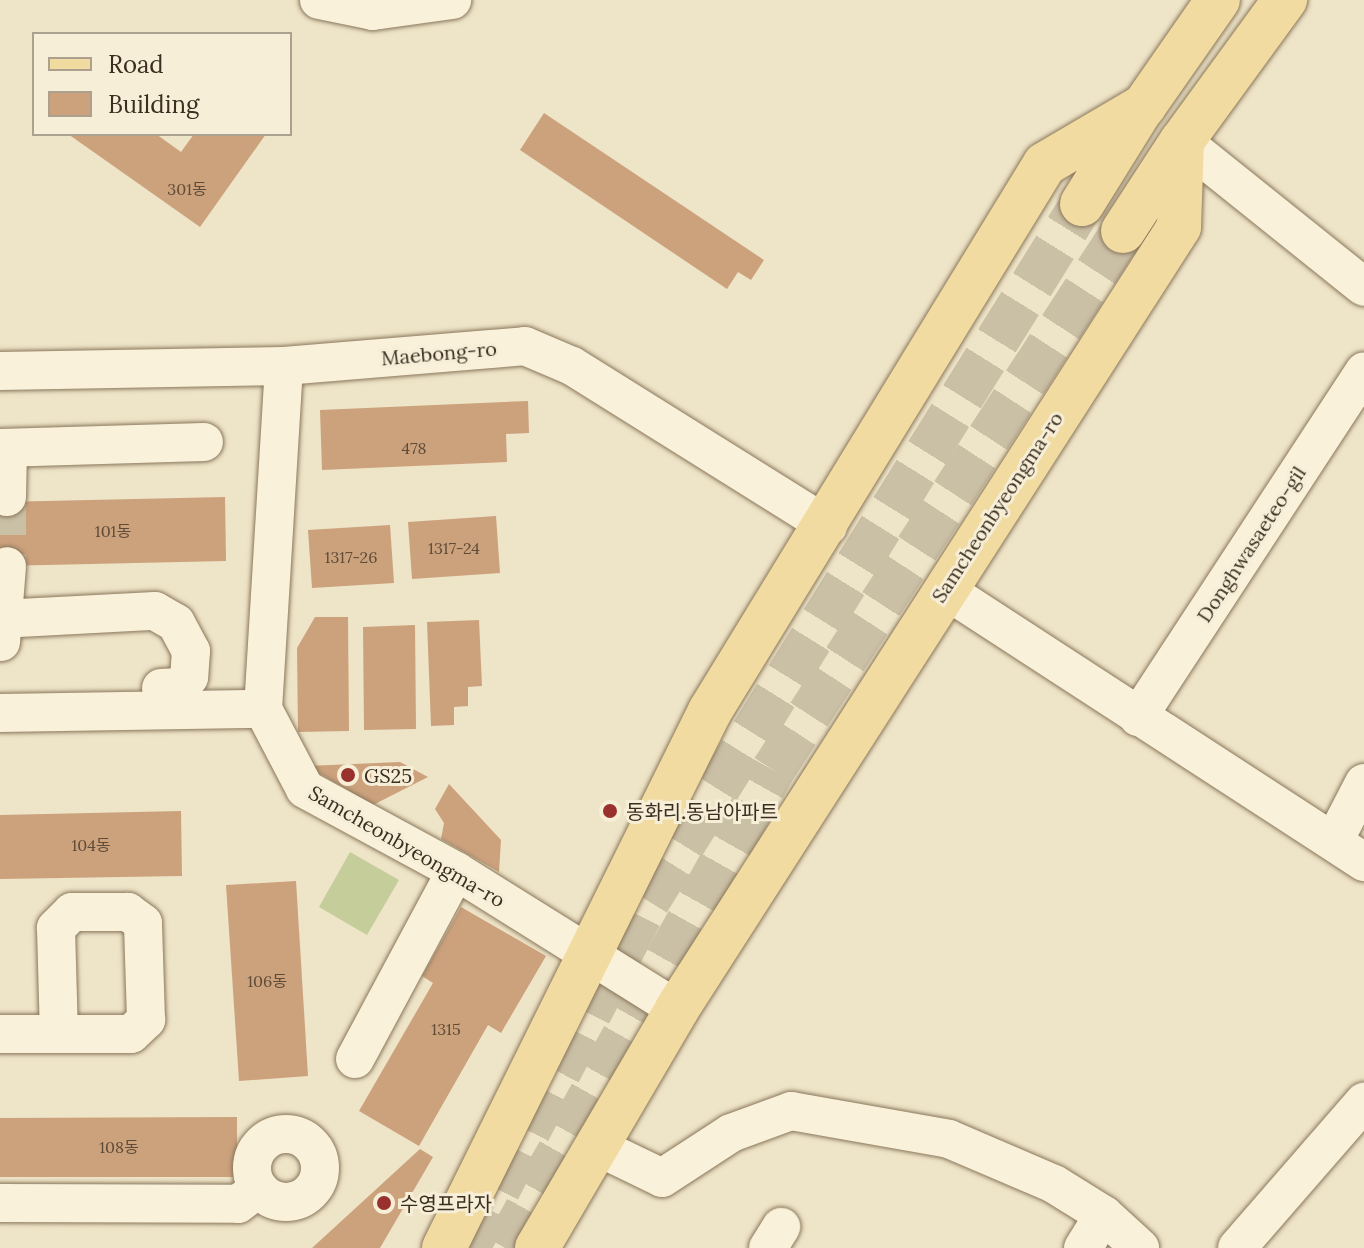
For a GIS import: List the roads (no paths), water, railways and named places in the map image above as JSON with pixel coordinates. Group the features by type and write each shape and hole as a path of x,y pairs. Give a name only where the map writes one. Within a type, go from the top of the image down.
{"main road":[{"path":"1082,204 1144,106 1218,0"},
{"path":"1123,231 1182,141 1285,0"},
{"path":"444,1248 464,1228 589,957 710,711 828,526 1045,164 1144,106"},
{"name":"Samcheonbyeongma-ro","path":"537,1248 677,1009 1179,227 1182,141"}],"street":[{"path":"319,0 373,11 452,0"},
{"path":"1182,141 1364,287"},
{"name":"Maebong-ro","path":"0,371 284,366 525,346 572,366 828,526"},
{"path":"0,713 263,709 284,366"},
{"name":"Donghwasaeteo-gil","path":"1138,717 1364,371"},
{"path":"7,497 4,448 204,442"},
{"path":"7,566 2,628 155,611 176,623 191,651 189,677 180,687 161,688"},
{"path":"944,589 1350,851 1364,783"},
{"name":"Samcheonbyeongma-ro","path":"263,709 305,789 456,871 589,957 677,1009"},
{"path":"355,1059 456,871"},
{"path":"0,1034 59,1034"},
{"path":"1237,1248 1364,1102"},
{"path":"598,1147 662,1178 731,1133 791,1111 949,1139 1054,1184 1104,1215 1140,1248"},
{"path":"0,1203 238,1204 259,1188"},
{"path":"1083,1248 1104,1215"}],"tunnel":[{"path":"468,1248 648,901 1082,204"},
{"path":"505,1248 773,770 1123,231"},
{"path":"7,497 7,566"}],"place":[{"name":"GS25","path":"348,775"},
{"name":"동화리.동남아파트","path":"610,811"},
{"name":"수영프라자","path":"384,1203"}]}
